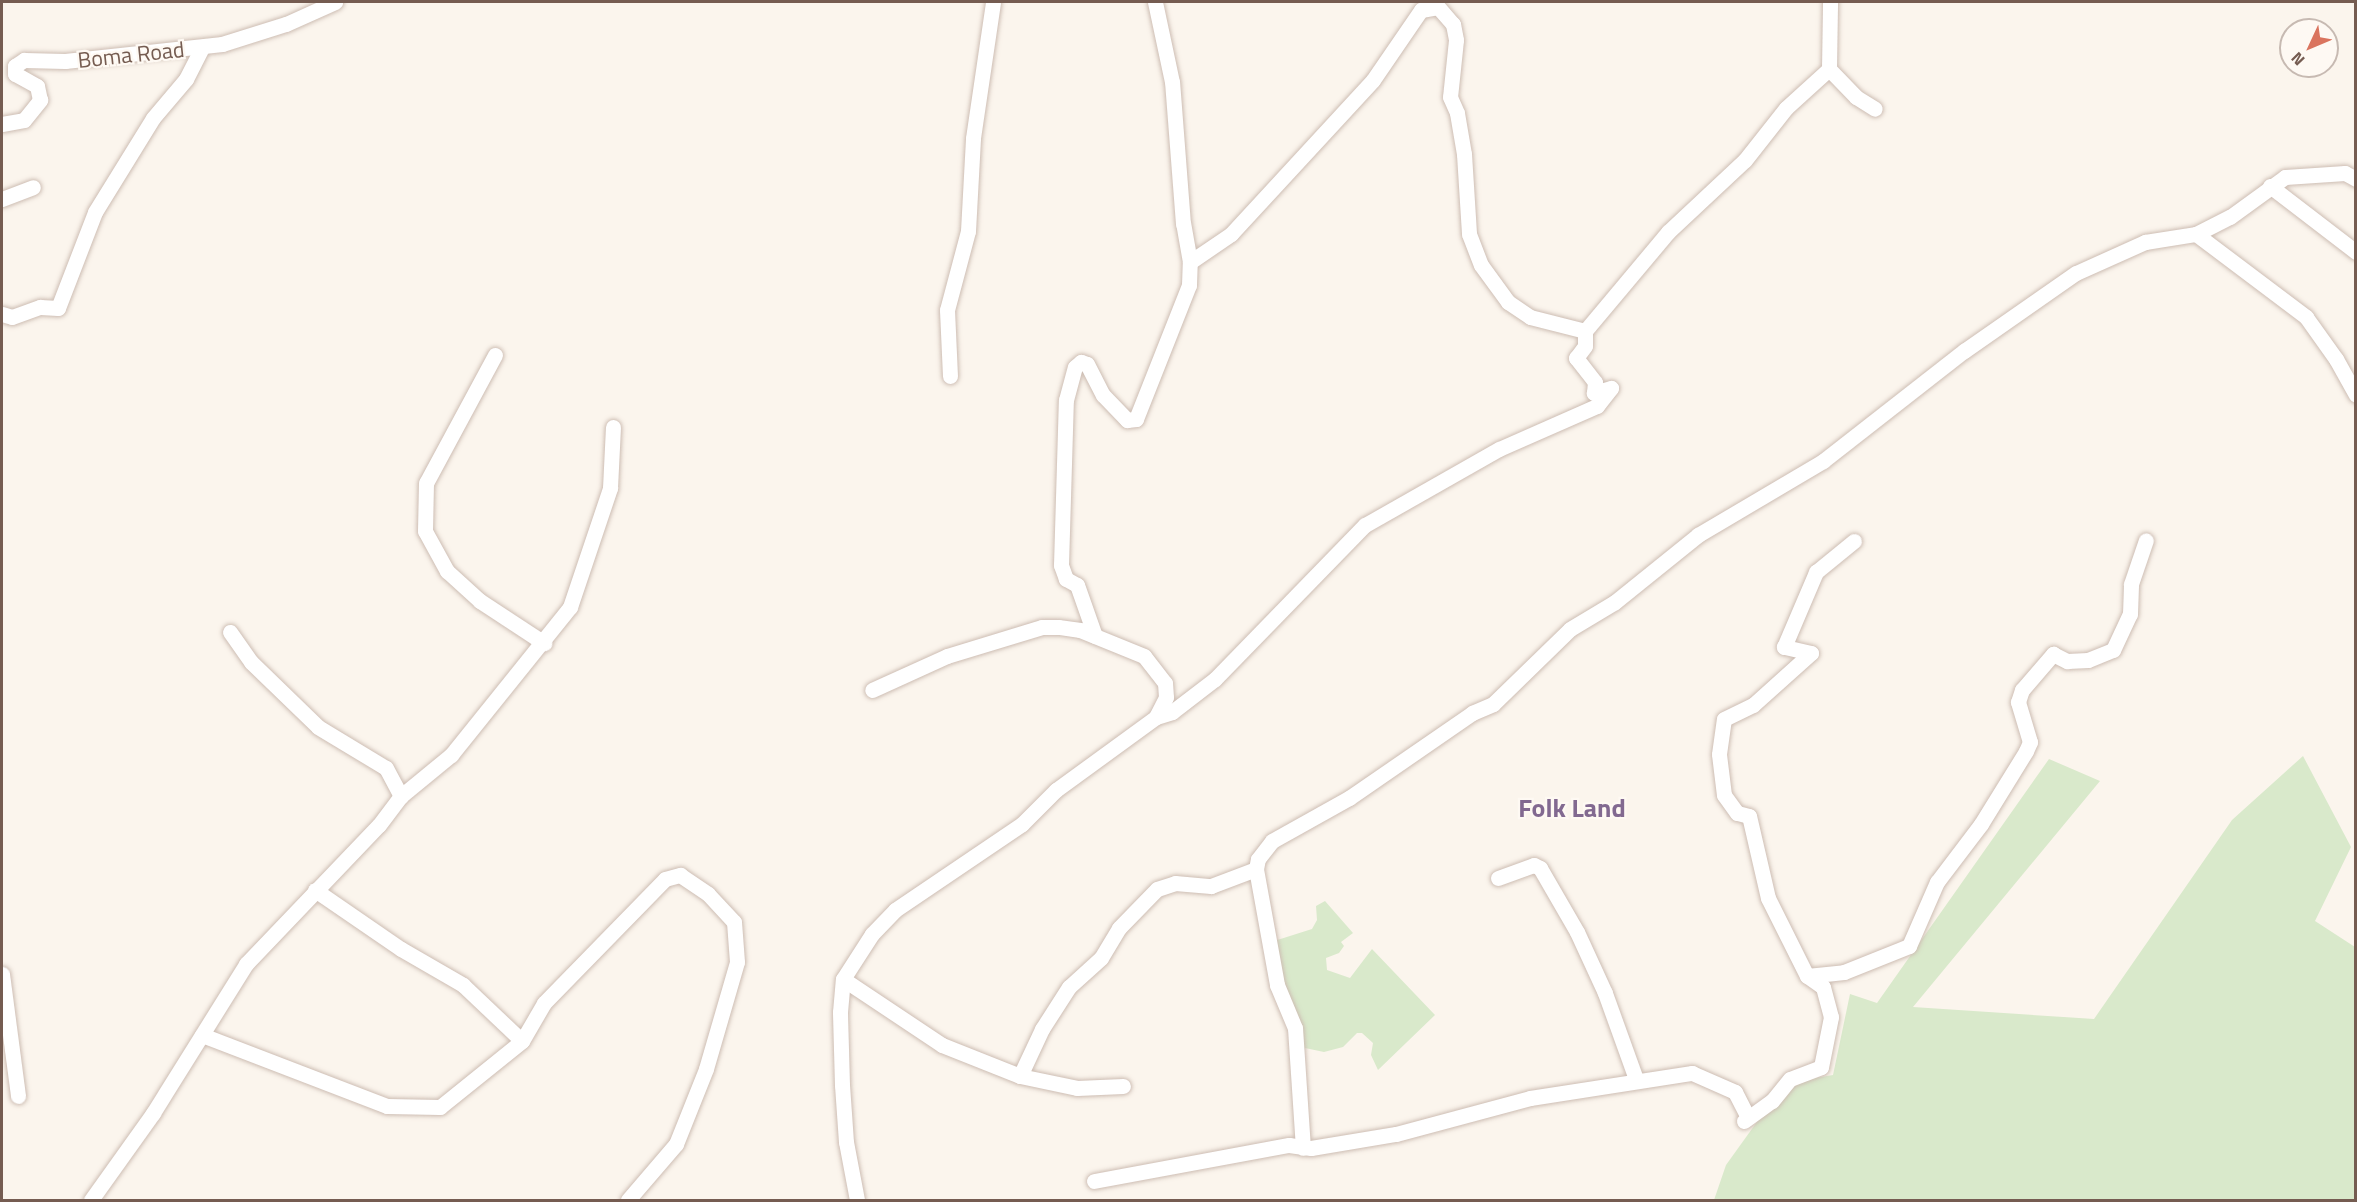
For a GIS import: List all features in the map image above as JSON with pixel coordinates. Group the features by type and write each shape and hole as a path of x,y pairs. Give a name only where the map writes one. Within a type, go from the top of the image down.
{"street":[{"name":"Boma Road","path":"2,124 24,120 40,100 37,86 15,74 15,66 24,60 65,61 119,53 202,48 257,35 335,2"},
{"path":"950,376 947,310 968,231 973,138 993,2"},
{"path":"1095,636 1077,585 1062,574 1066,400 1075,367 1084,362 1103,395 1127,420 1136,418 1189,285 1190,262 1183,224 1172,82 1155,2"},
{"path":"1830,2 1829,69 1856,97 1875,109"},
{"path":"1190,262 1231,234 1279,185 1373,80 1412,21 1431,4 1447,13 1453,24 1456,40 1450,97 1457,113 1464,154 1469,234 1481,265 1508,302 1530,317 1586,331"},
{"path":"2,314 12,316 40,308 58,308 100,203 153,118 186,79 202,48"},
{"path":"857,1200 846,1142 840,1012 843,979 872,934 896,910 1022,824 1056,790 1156,717 1172,712 1215,679 1365,525 1499,449 1597,406 1611,388 1594,393 1594,382 1576,358 1585,346 1586,331 1668,232 1745,160 1786,108 1829,69"},
{"path":"1303,1148 1295,1028 1277,985 1256,869 1258,859 1279,836 1349,798 1472,713 1493,704 1570,629 1616,602 1698,535 1823,461 1964,351 2076,273 2145,242 2196,234 2230,217 2270,186 2291,175 2345,174 2355,179"},
{"path":"2270,186 2355,252"},
{"path":"2,199 33,187"},
{"path":"2196,234 2306,317 2336,359 2355,395"},
{"path":"495,355 426,483 425,531 447,571 480,601 544,643"},
{"path":"90,1200 153,1113 246,964 379,825 401,796 451,755 544,643 570,608 593,545 610,488 613,427"},
{"path":"1807,976 1844,972 1909,946 1937,882 1981,824 2030,742 2018,702 2022,690 2053,654 2067,662 2088,660 2113,650 2130,614 2132,584 2146,540"},
{"path":"1094,1181 1289,1145 1303,1148 1396,1134 1530,1098 1636,1079 1674,1078 1692,1073 1736,1092 1746,1119 1772,1101 1790,1079 1821,1067 1831,1017 1823,987 1807,976 1768,898 1749,816 1737,813 1724,795 1719,754 1724,719 1754,705 1811,653 1784,648 1816,572 1854,541"},
{"path":"872,690 920,665 1042,627 1080,630 1154,664 1165,683 1166,697 1156,717"},
{"path":"230,632 251,662 318,727 386,768 401,796"},
{"path":"1498,878 1534,866 1540,868 1577,932 1605,993 1636,1079"},
{"path":"1020,1077 1042,1029 1069,987 1101,958 1146,896 1167,884 1211,886 1256,869"},
{"path":"202,1035 368,1100 402,1108 441,1107 522,1041 544,1003 665,879 680,875 715,901 734,922 737,962 706,1070 676,1144 628,1200"},
{"path":"315,890 401,949 463,985 522,1041"},
{"path":"2,974 18,1095"},
{"path":"843,979 942,1045 1020,1077 1077,1088 1123,1086"}],"green space":[{"path":"2303,756 2351,847 2315,921 2355,947 2355,1200 1714,1200 1726,1165 1772,1101 1797,1081 1833,1075 1850,994 1877,1003 2049,759 2100,781 1913,1007 2094,1019 2232,820"},
{"path":"1325,901 1353,933 1341,942 1344,946 1339,953 1326,958 1327,970 1350,978 1372,949 1435,1015 1378,1070 1371,1055 1373,1043 1362,1033 1357,1033 1343,1047 1324,1052 1305,1048 1295,1056 1271,942 1312,929 1317,920 1316,906"}],"district":[{"name":"Folk Land","path":"1572,808"}]}
